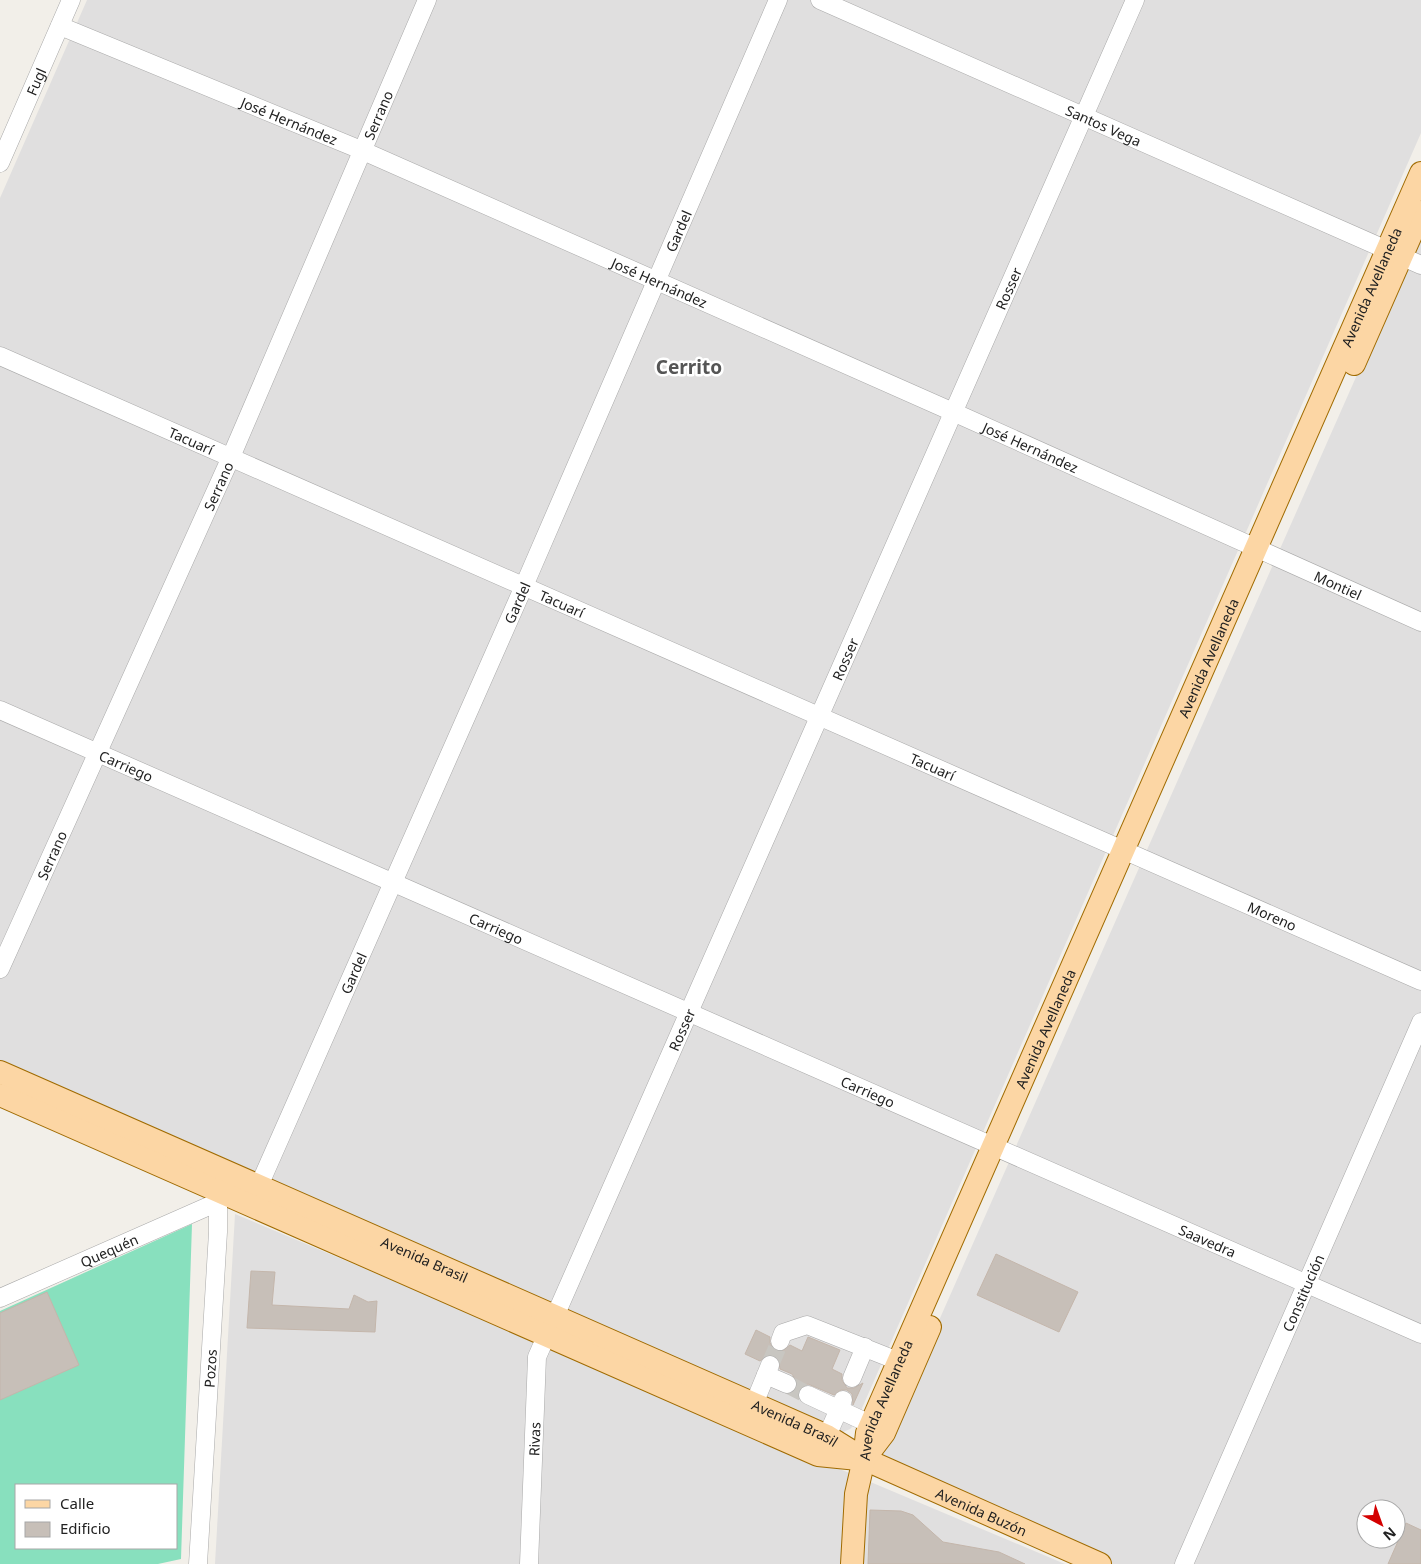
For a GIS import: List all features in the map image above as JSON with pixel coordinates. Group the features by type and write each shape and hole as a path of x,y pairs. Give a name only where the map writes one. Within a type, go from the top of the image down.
{"main road":[{"name":"Avenida Avellaneda","path":"1403,257 1421,173"},
{"name":"Avenida Avellaneda","path":"864,1459 884,1433 1000,1149 1262,552 1403,257 1421,212"},
{"name":"Avenida Brasil","path":"0,1072 223,1190"},
{"name":"Avenida Brasil","path":"0,1095 223,1190 255,1195 552,1327 818,1455 864,1459"},
{"name":"Avenida Avellaneda","path":"864,1459 870,1424 898,1361 1000,1149"},
{"name":"Avenida Brasil","path":"552,1327 754,1404 827,1436 864,1459"},
{"path":"852,1564 856,1494 864,1459"},
{"name":"Avenida Buzón","path":"864,1459 1100,1564"}],"street":[{"name":"Fugl","path":"0,163 71,0"},
{"name":"Serrano","path":"0,969 96,752 231,457 361,150 427,0"},
{"name":"Gardel","path":"255,1195 524,586 778,0"},
{"name":"Santos Vega","path":"820,0 1403,257"},
{"name":"Rosser","path":"552,1327 688,1012 1135,0"},
{"name":"José Hernández","path":"60,26 361,150 954,412 1262,552"},
{"name":"Tacuarí","path":"0,356 1130,854"},
{"name":"Montiel","path":"1262,552 1421,622"},
{"name":"Carriego","path":"0,710 1000,1149"},
{"name":"Moreno","path":"1130,854 1421,981"},
{"name":"Constitución","path":"1184,1564 1421,1022"},
{"name":"Saavedra","path":"1000,1149 1421,1334"},
{"name":"Quequén","path":"0,1298 223,1190"},
{"name":"Pozos","path":"198,1564 223,1190"},
{"path":"780,1341 783,1333 807,1325 898,1361"},
{"name":"Rivas","path":"529,1564 536,1363 552,1327"},
{"path":"852,1378 865,1347"},
{"path":"754,1404 768,1370 787,1384"},
{"path":"808,1394 841,1404 870,1424"},
{"path":"827,1436 841,1404"}],"shaded area":[{"path":"87,0 1421,0 1421,133 855,1424 850,1429 839,1434 0,1066 0,198"},
{"path":"1421,230 1421,1564 1083,1564 872,1472"},
{"path":"235,1214 1065,1564 215,1564"}],"green space":[{"path":"192,1224 181,1559 158,1564 0,1564 0,1311"}],"building":[{"path":"996,1254 1078,1292 1059,1332 977,1295"},
{"path":"251,1271 275,1272 272,1305 349,1309 354,1295 368,1302 377,1301 375,1332 247,1328"},
{"path":"47,1292 79,1365 0,1400 0,1313"},
{"path":"756,1330 770,1337 770,1343 777,1351 782,1351 790,1345 802,1351 808,1337 840,1350 832,1369 842,1374 842,1380 847,1388 854,1388 863,1383 853,1405 852,1394 847,1390 841,1390 834,1395 808,1384 802,1387 797,1396 792,1393 797,1389 797,1382 792,1374 780,1369 778,1358 768,1355 760,1361 745,1354"},
{"path":"870,1510 901,1511 913,1515 943,1542 999,1552 1025,1564 868,1564"},
{"path":"1406,1523 1421,1530 1421,1564 1388,1564 1395,1549 1406,1549"}],"tunnel":[{"path":"770,1365 780,1341"},
{"path":"787,1384 808,1395"}],"district":[{"name":"Cerrito","path":"689,367"}]}
